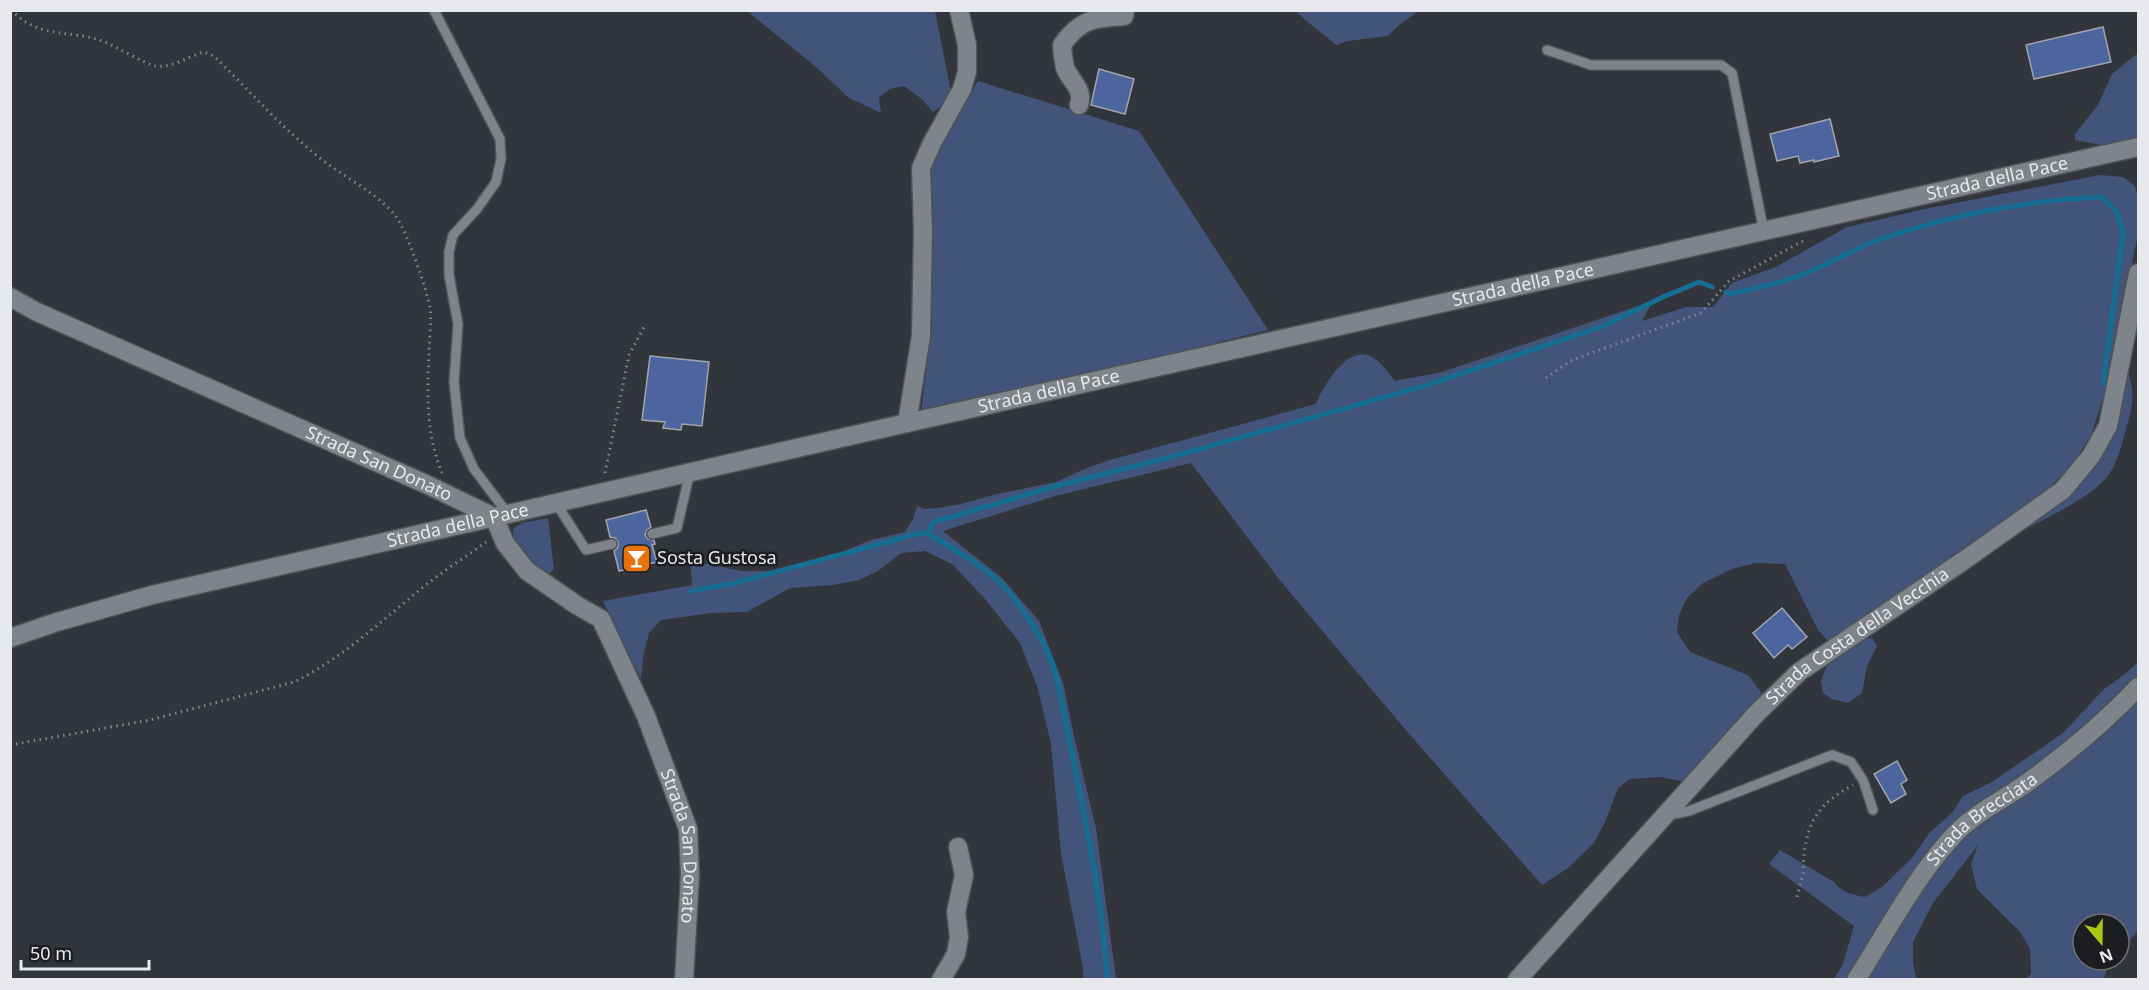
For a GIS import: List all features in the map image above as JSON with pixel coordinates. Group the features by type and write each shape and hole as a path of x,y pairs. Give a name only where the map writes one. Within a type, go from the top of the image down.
{"street":[{"path":"907,423 921,336 923,231 921,168 962,89 967,72 967,45 959,10"},
{"path":"1078,105 1081,99 1079,88 1065,68 1062,45 1072,30 1097,18 1124,16 1125,10"},
{"name":"Strada della Pace","path":"10,638 152,595 500,521 556,503 690,472 2139,147"},
{"name":"Strada Costa della Vecchia","path":"1517,980 1755,715 1799,672 2063,490 2091,456 2108,426 2139,273"},
{"name":"Strada San Donato","path":"10,297 48,317 452,497 500,521 505,543 527,571 601,619 646,716 688,829 690,874 684,980"},
{"name":"Strada Brecciata","path":"1856,980 1924,874 1958,831 1982,811 2029,782 2062,757 2139,687"},
{"path":"941,980 956,954 959,937 956,912 964,874 958,847"}],"lane":[{"path":"434,10 500,139 501,159 496,182 477,209 453,235 449,252 449,275 458,324 454,382 460,438 500,521"},
{"path":"1546,50 1591,64 1721,65 1732,73 1764,232"},
{"path":"652,534 677,528 690,472"},
{"path":"556,503 586,550 612,544"},
{"path":"1664,816 1689,811 1832,755 1851,762 1863,780 1873,810"}],"path":[{"path":"11,10 30,26 43,31 103,41 154,66 166,65 204,52 214,56 274,118 316,156 381,201 397,218 404,231 430,308 427,391 429,425 434,454 452,497"},
{"path":"1546,378 1572,360 1701,313 1729,281 1804,241"},
{"path":"601,493 629,355 645,325"},
{"path":"10,745 150,720 294,682 340,654 500,521"},
{"path":"1797,897 1803,873 1808,833 1813,818 1839,793 1863,780"}],"shaded area":[{"path":"747,11 935,11 952,97 933,112 922,99 904,86 890,89 879,97 881,113 849,98 815,66"},
{"path":"1296,11 1419,11 1400,24 1388,36 1348,41 1336,45"},
{"path":"2138,53 2138,140 2106,146 2075,140 2075,134 2098,105 2112,74"},
{"path":"978,81 1139,131 1268,330 1014,393 921,413 932,324 931,166"},
{"path":"2100,175 2123,177 2135,186 2138,197 2138,235 2103,399 2091,435 2070,468 2032,504 1830,643 1818,630 1785,564 1755,563 1732,569 1703,583 1687,598 1679,615 1677,632 1690,652 1748,675 1764,696 1685,782 1661,777 1630,779 1618,788 1594,843 1568,868 1542,885 1410,735 1282,583 1191,463 1055,496 943,531 1002,578 1039,621 1063,683 1096,828 1116,979 1083,979 1083,968 1061,853 1051,743 1037,686 1020,643 985,599 952,564 925,551 901,553 878,571 859,580 833,585 790,588 747,612 711,613 661,620 649,633 641,679 603,601 692,585 690,560 741,571 769,571 842,552 871,540 905,532 913,519 917,506 925,509 961,504 1056,482 1110,460 1316,404 1330,378 1338,368 1354,356 1363,354 1372,357 1395,381 1442,372 1653,301 1642,321 1686,307 1713,307 1732,283 1776,267 1847,227 1925,209"},
{"path":"2125,368 2131,382 2132,403 2122,445 2109,474 2083,498 2028,528 2068,496"},
{"path":"548,518 554,569 549,574 531,561 520,549 513,529 521,523"},
{"path":"1872,638 1877,646 1867,666 1862,693 1848,703 1832,699 1823,693 1821,681 1826,667 1857,640"},
{"path":"2138,662 2138,931 2131,939 2131,912 2071,912 2071,972 2106,972 2104,979 2026,979 2031,974 2030,949 2020,932 1977,889 1971,864 1978,845 1933,903 1913,942 1916,979 1834,979 1843,964 1854,926 1769,864 1780,850 1834,882 1844,891 1865,897 1882,887 1912,858 1930,832 1952,813 1963,796 1992,782 2063,733 2104,689"}],"building":[{"path":"2103,27 2111,62 2034,79 2026,45"},
{"path":"1099,69 1134,79 1125,114 1091,105"},
{"path":"1830,119 1839,156 1814,162 1814,160 1800,163 1798,156 1777,161 1770,134"},
{"path":"650,356 709,362 702,426 682,424 681,430 663,428 665,422 642,420"},
{"path":"646,510 651,527 645,535 648,539 654,540 655,544 652,545 657,562 619,571 614,551 618,547 618,542 615,538 610,537 606,520"},
{"path":"1782,608 1807,637 1792,649 1788,645 1774,658 1753,633"},
{"path":"1897,761 1907,780 1901,784 1906,794 1891,803 1874,774"}],"waterway":[{"path":"1726,292 1730,294 1793,278 1870,243 1935,223 2018,205 2102,197 2117,212 2123,233 2103,384"},
{"path":"927,533 934,522 1053,487 1178,455 1421,387 1601,327 1699,282 1712,287"},
{"path":"691,591 735,583 927,533 995,578 1014,598 1039,635 1054,668 1094,867 1107,980"}],"place":[{"name":"Sosta Gustosa","path":"636,558"}]}
